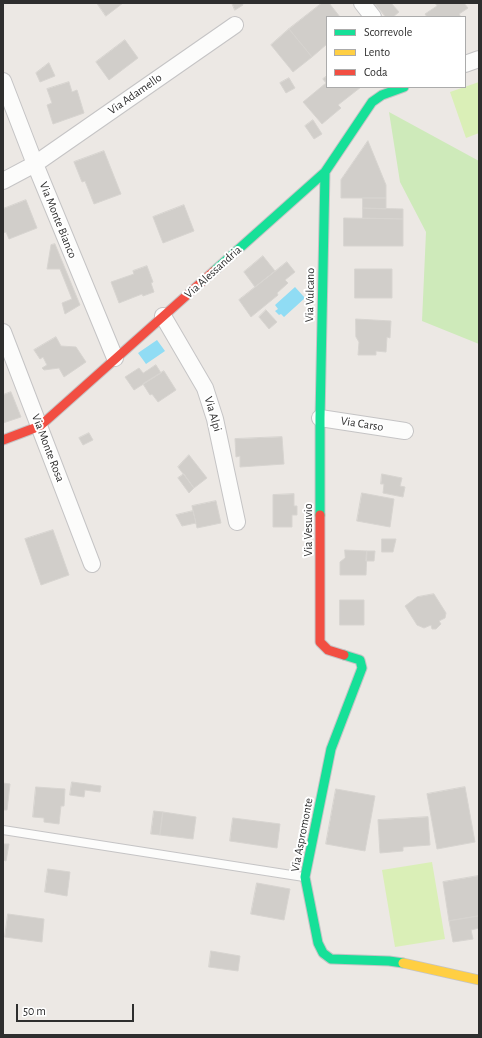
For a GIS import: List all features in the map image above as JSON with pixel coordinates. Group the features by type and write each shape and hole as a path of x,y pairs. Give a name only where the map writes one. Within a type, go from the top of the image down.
{"street":[{"path":"362,3 372,16"},
{"name":"Via Adamello","path":"35,164 234,24"},
{"path":"466,64 479,59"},
{"name":"Via Monte Bianco","path":"3,80 35,164 115,358"},
{"name":"Via Alessandria","path":"3,440 40,426 325,172 372,102 382,95 401,88"},
{"path":"3,181 35,164"},
{"name":"Via Vulcano","path":"320,418 325,172"},
{"name":"Via Alpi","path":"163,316 205,388 215,419 237,522"},
{"name":"Via Monte Rosa","path":"3,332 92,564"},
{"name":"Via Carso","path":"320,418 405,431"},
{"name":"Via Vesuvio","path":"320,418 320,642"},
{"name":"Via Aspromonte","path":"320,642 325,648 336,653 353,656 360,660 362,668 331,749 305,877 318,943 323,953 331,959 389,961 420,966 479,980"}],"lane":[{"path":"3,830 305,877"}],"green space":[{"path":"479,82 479,133 466,138 450,92 466,88 466,86"},
{"path":"389,112 479,161 479,344 422,321 426,232 400,182"},
{"path":"432,862 445,939 395,947 382,870"}],"water":[{"path":"295,287 305,298 284,317 281,314 279,315 275,311 278,309 275,305"},
{"path":"157,340 165,351 146,364 138,353"}],"building":[{"path":"97,3 123,3 106,16"},
{"path":"232,3 242,3 243,5 235,10"},
{"path":"322,3 329,3 339,16 326,16 326,45 312,57 289,29"},
{"path":"374,3 391,3 399,12 394,16 385,16"},
{"path":"435,3 464,3 468,8 459,14 460,16 426,16 425,14 437,6"},
{"path":"289,29 312,57 293,72 271,45"},
{"path":"125,40 138,58 109,80 96,62"},
{"path":"49,63 55,76 40,82 36,73"},
{"path":"289,78 295,88 286,93 280,83"},
{"path":"69,82 72,92 77,90 84,113 53,124 47,105 52,103 47,89"},
{"path":"326,83 326,88 360,88 338,105 341,108 322,124 303,102"},
{"path":"313,120 322,134 314,139 305,126"},
{"path":"368,141 386,185 386,198 341,198 341,180"},
{"path":"104,151 121,194 94,204 85,181 82,182 74,162"},
{"path":"363,198 386,198 386,209 363,208"},
{"path":"26,200 37,228 9,239 6,232 3,233 3,209"},
{"path":"184,205 194,231 163,243 153,217"},
{"path":"363,208 403,209 403,219 363,218"},
{"path":"344,218 403,219 403,246 344,246"},
{"path":"55,244 80,305 65,314 62,303 72,299 60,269 47,269 51,245"},
{"path":"263,256 275,271 255,287 244,272"},
{"path":"287,262 295,272 285,280 288,283 277,293 278,295 251,317 239,300"},
{"path":"147,266 153,282 151,283 154,292 143,296 142,294 119,303 111,282 134,274 133,271"},
{"path":"355,269 392,269 392,298 355,298"},
{"path":"266,310 277,322 269,329 259,317"},
{"path":"356,319 391,321 390,338 387,337 386,352 376,351 376,355 358,355 359,342 356,337"},
{"path":"56,337 61,346 76,347 86,362 64,377 59,368 44,370 42,368 47,365 43,357 40,359 34,350"},
{"path":"156,365 161,373 134,390 125,377 139,368 143,373"},
{"path":"164,371 176,390 158,402 152,394 150,395 143,384"},
{"path":"11,392 21,417 3,423 3,395"},
{"path":"89,433 93,440 83,445 79,438"},
{"path":"282,437 284,464 240,467 240,456 236,457 235,439"},
{"path":"189,455 207,478 194,488 178,467"},
{"path":"184,474 194,488 189,493 178,478"},
{"path":"382,474 402,478 400,486 405,487 403,497 383,493 384,484 381,484"},
{"path":"362,493 394,499 390,527 357,521"},
{"path":"294,494 294,506 297,506 297,515 292,515 292,527 273,527 273,495"},
{"path":"216,501 221,523 197,528 192,506"},
{"path":"193,511 196,523 182,526 176,515"},
{"path":"53,530 69,575 41,585 25,539"},
{"path":"382,539 396,539 393,552 382,552"},
{"path":"345,550 367,551 366,575 340,575 340,562 345,558"},
{"path":"367,551 375,551 374,561 366,561"},
{"path":"434,594 446,613 445,618 439,621 441,624 436,629 432,629 431,625 424,628 417,625 405,606 417,597"},
{"path":"340,600 364,600 364,625 340,625"},
{"path":"72,782 101,786 100,792 85,790 84,797 70,795"},
{"path":"3,783 10,784 7,810 3,810"},
{"path":"36,787 65,789 64,806 61,806 59,824 44,822 44,818 33,817"},
{"path":"465,787 475,842 437,849 427,794"},
{"path":"336,789 375,796 365,851 326,844"},
{"path":"154,811 163,812 160,835 151,834"},
{"path":"163,812 196,817 193,839 160,835"},
{"path":"428,817 430,845 403,847 403,851 380,853 378,820"},
{"path":"233,818 280,824 277,848 230,841"},
{"path":"3,844 9,844 6,861 3,860"},
{"path":"48,869 70,872 67,896 45,892"},
{"path":"478,876 479,916 449,921 443,882"},
{"path":"257,883 290,889 284,920 251,914"},
{"path":"8,914 44,919 42,942 5,937"},
{"path":"479,916 479,928 471,930 473,939 453,942 449,921"},
{"path":"211,951 240,956 238,971 209,967"}],"traffic: fast":[{"path":"214,271 325,172 372,102 382,95 401,88"},
{"path":"320,515 320,418 325,172"},
{"path":"344,655 360,660 362,668 331,749 305,877 318,943 323,953 331,959 389,961 403,963"}],"traffic: slow":[{"path":"403,963 479,980"}],"traffic: jam":[{"path":"3,440 40,426 214,271"},
{"path":"320,515 320,642 328,650 344,655"}]}
